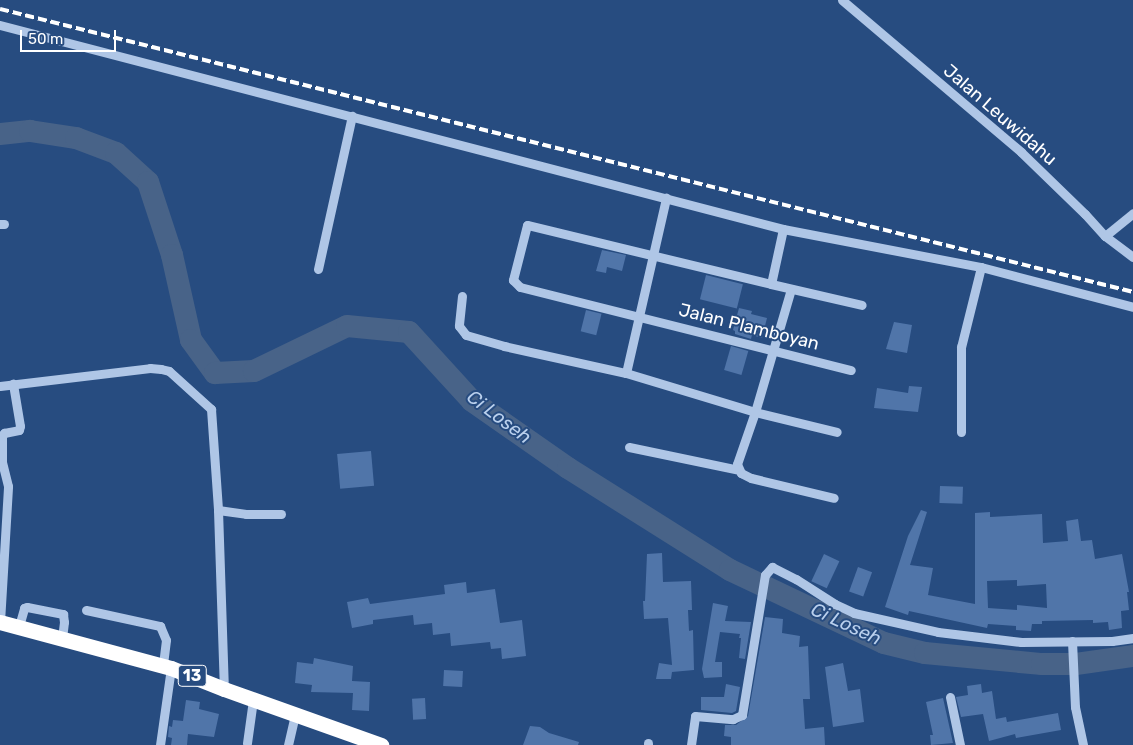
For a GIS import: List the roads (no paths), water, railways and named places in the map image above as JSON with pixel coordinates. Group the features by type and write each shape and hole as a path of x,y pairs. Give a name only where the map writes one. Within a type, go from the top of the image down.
{"highway":[{"name":"13","path":"0,622 167,666 253,700 381,745"}],"street":[{"name":"Jalan Leuwidahu","path":"842,0 1021,152 1086,214 1105,236 1133,257"},
{"path":"0,24 783,229 981,267 1133,307"},
{"path":"318,269 352,116"},
{"path":"626,373 666,198"},
{"path":"1105,236 1133,213"},
{"name":"Jalan Plamboyan","path":"654,256 528,225 513,280 515,285 520,287 774,349 851,370"},
{"path":"771,284 783,229"},
{"path":"654,256 862,305"},
{"path":"961,432 961,347 981,267"},
{"path":"739,470 737,464 755,412 791,289"},
{"path":"462,296 459,326 466,335 504,346 626,373 755,412 837,432"},
{"path":"0,386 150,368 170,371 211,409 218,510 224,689"},
{"path":"0,622 8,486 2,462 2,436 4,433 19,430 20,426 13,384"},
{"path":"628,448 739,470 751,478 834,498"},
{"path":"218,510 246,514 281,514"},
{"path":"692,745 695,716 733,718 742,715 765,575 775,567 854,613 938,632 1022,642 1133,638"},
{"path":"18,626 24,608 27,607 63,614 62,639"},
{"path":"86,610 160,626 166,640 167,666 160,745"},
{"path":"1072,641 1075,707 1083,745"},
{"path":"950,697 960,745"},
{"path":"247,743 253,700"},
{"path":"288,745 294,714"}],"waterway":[{"name":"Ci Loseh","path":"0,134 30,131 76,138 116,153 148,182 172,255 191,340 215,373 254,371 347,326 409,332 472,401 568,468 730,570 884,643 925,653 1042,664 1071,664"},
{"name":"Ci Loseh","path":"1076,664 1133,656"}],"railway":[{"path":"0,9 1133,292"}]}
